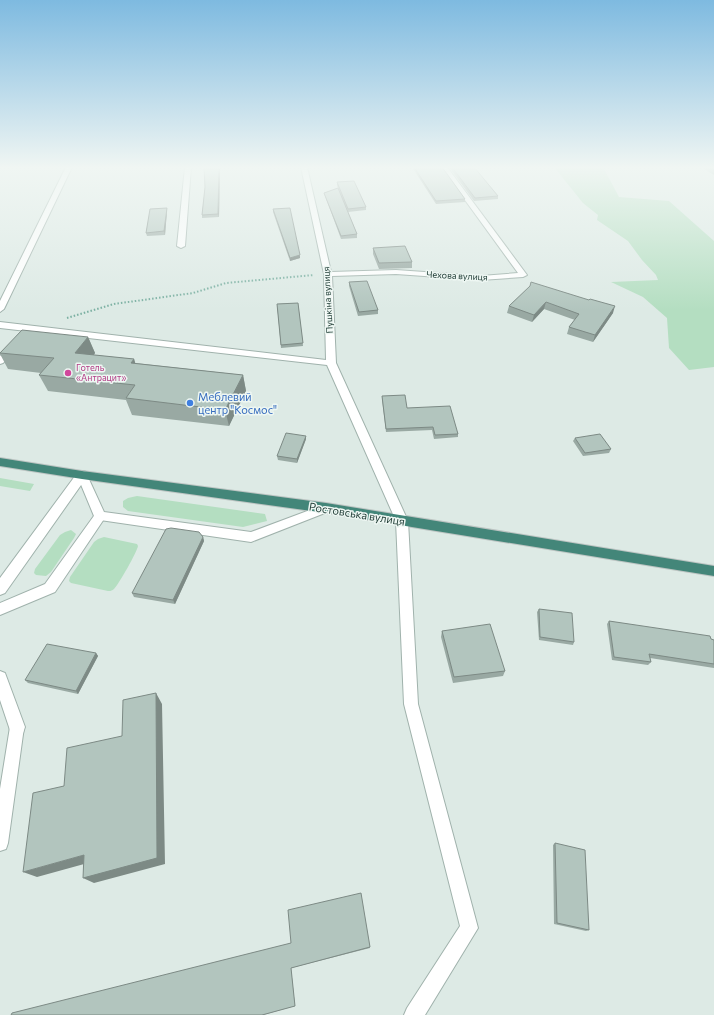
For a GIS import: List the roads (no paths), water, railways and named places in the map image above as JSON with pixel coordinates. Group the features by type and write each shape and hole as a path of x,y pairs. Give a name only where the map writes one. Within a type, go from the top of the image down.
{"highway":[{"name":"Ростовська вулиця","path":"0,462 82,475 326,508 714,570"}],"street":[{"path":"0,309 46,214"},
{"path":"182,246 184,214"},
{"name":"Пушкіна вулиця","path":"314,214 328,274 331,363"},
{"name":"Чехова вулиця","path":"328,274 396,272 481,278 523,275 478,214"},
{"path":"0,325 26,334 331,363 402,521"},
{"path":"0,590 82,475"},
{"path":"0,609 50,588 100,516"},
{"path":"0,678 17,727"}],"lane":[{"path":"0,361 26,334"},
{"path":"82,475 100,516 250,537 326,508"},
{"path":"402,521 411,704 469,928 414,1015"},
{"path":"0,843 17,727"}],"place":[{"name":"Готель «Антрацит»","path":"68,373"},
{"name":"Меблевий центр \"Космос\"","path":"190,403"}]}
